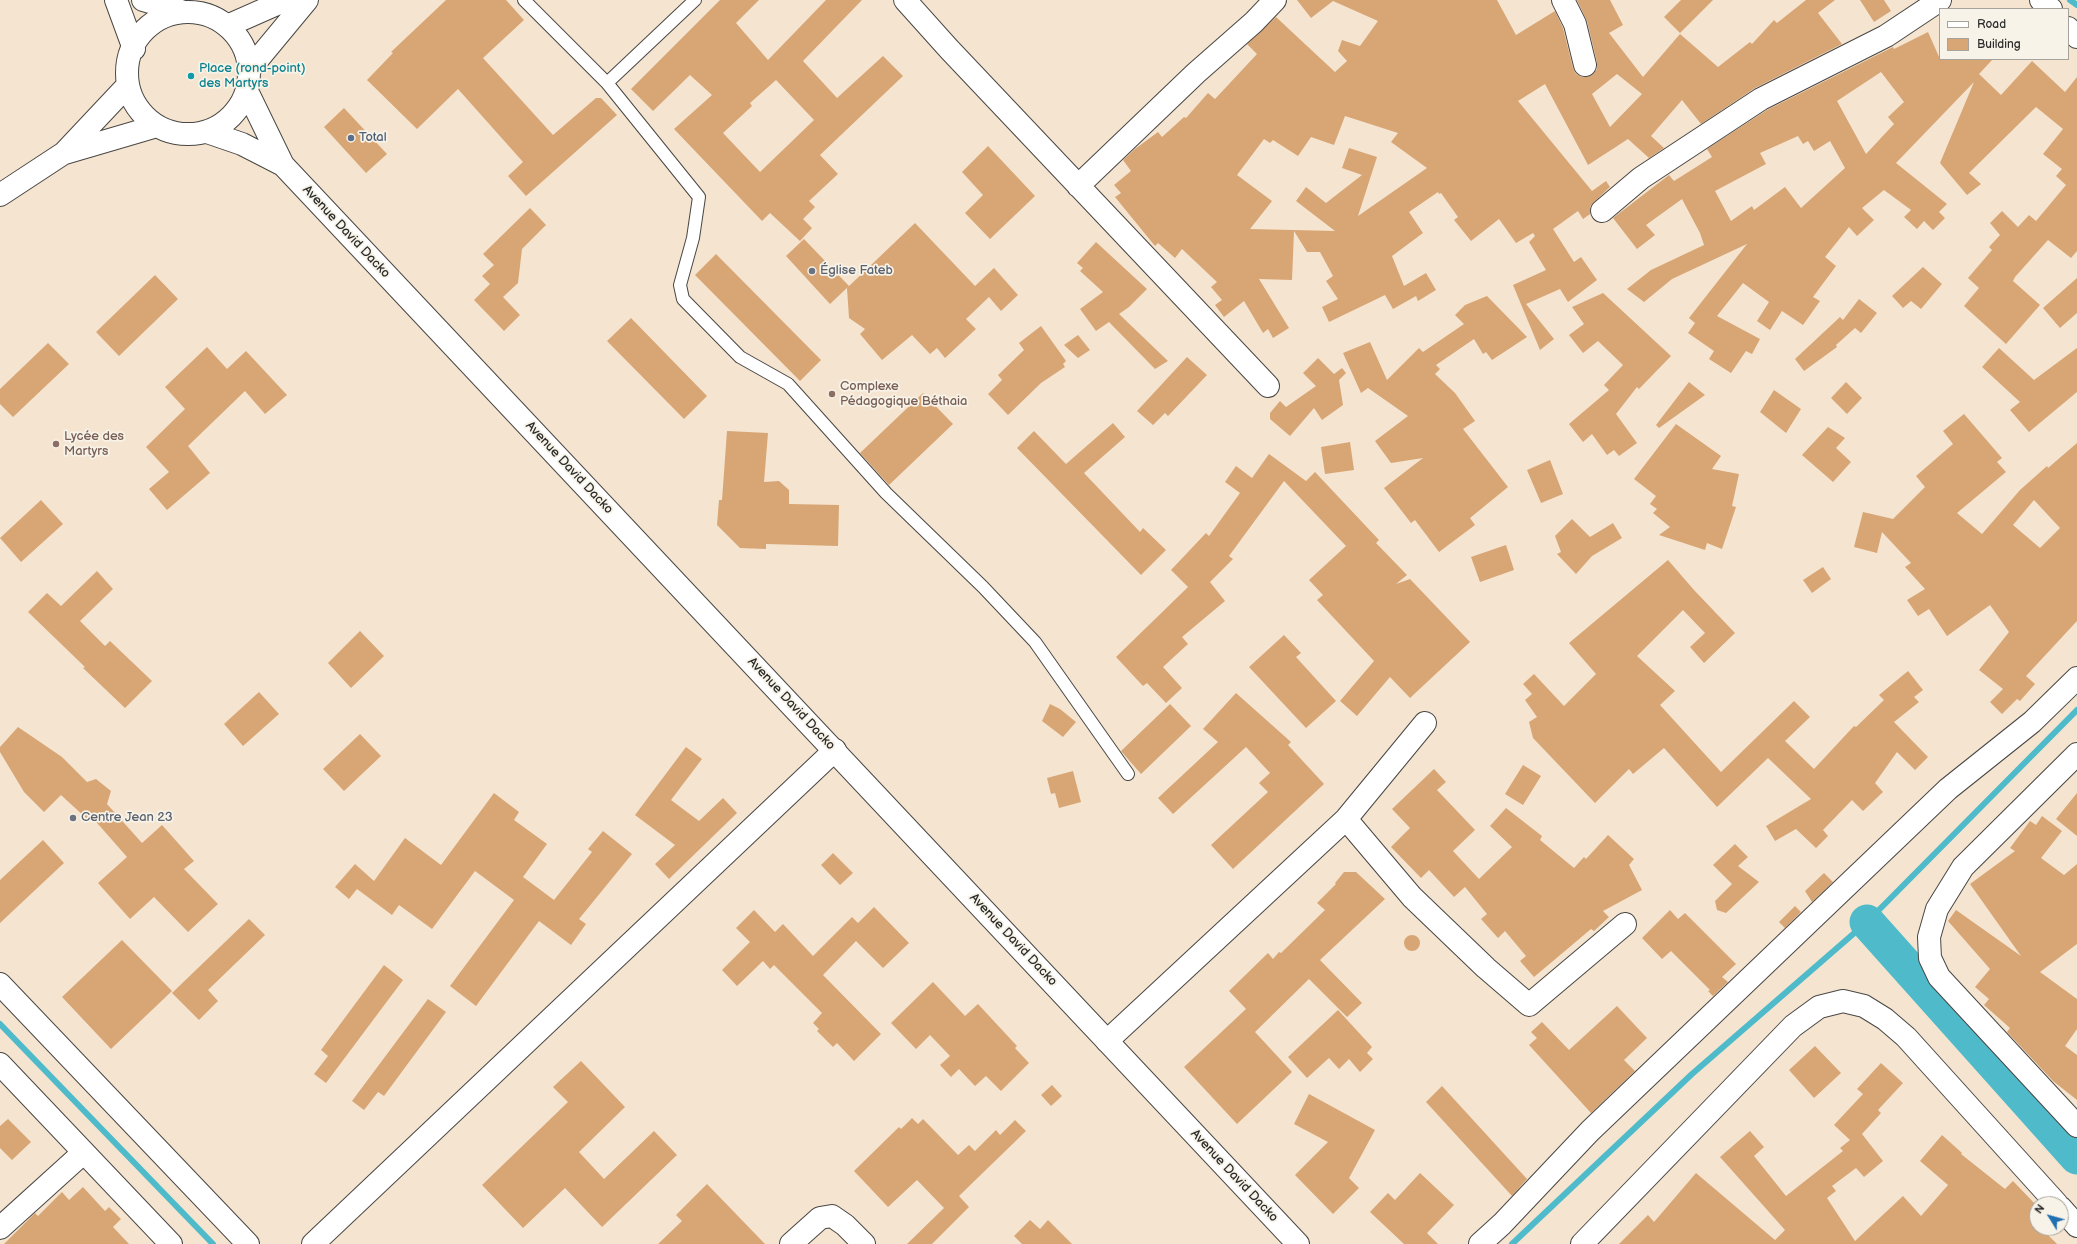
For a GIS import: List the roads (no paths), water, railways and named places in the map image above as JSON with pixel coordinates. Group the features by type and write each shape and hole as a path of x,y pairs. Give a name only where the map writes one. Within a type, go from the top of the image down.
{"street":[{"path":"116,0 134,49"},
{"path":"143,0 181,11 207,15 227,26 238,38 244,50 249,70 247,91 241,106 221,125 207,132 180,133 157,126 138,110 132,99 128,85 128,65 134,49 147,30 160,19 181,11"},
{"path":"227,26 286,0"},
{"path":"249,70 307,0"},
{"path":"905,0 948,50 1268,386"},
{"path":"1078,186 1196,73 1254,22 1275,0"},
{"path":"1563,0 1575,24 1585,65"},
{"path":"1602,211 1641,178 1761,99 1886,36 1940,0"},
{"path":"2041,0 2049,8"},
{"path":"2069,29 2077,37"},
{"path":"0,195 64,153 128,85"},
{"name":"Avenue David Dacko","path":"247,91 283,165 835,750 1298,1244"},
{"path":"64,153 157,126"},
{"name":"Avenue David Dacko","path":"207,132 242,144 283,165"},
{"path":"1480,1244 1502,1224 1590,1131 1948,789 2032,722 2077,678"},
{"path":"1107,1041 1346,819 1425,723"},
{"path":"312,1244 835,750"},
{"path":"2077,754 1964,868 1937,909 1929,937 1930,958 1939,977 2077,1126"},
{"path":"1346,819 1412,897 1486,968 1529,1005 1625,924"},
{"path":"0,984 248,1244"},
{"path":"1582,1244 1793,1026 1819,1007 1843,1001 1864,1006 1885,1019 1906,1037 2050,1196"},
{"path":"0,1064 171,1244"},
{"path":"0,1228 83,1153"},
{"path":"791,1244 820,1218 832,1216 845,1225 864,1244"},
{"path":"2069,1217 2077,1226"}],"lane":[{"path":"524,0 607,83 699,197 693,238 680,285 683,298 740,357 788,384 886,493 983,587 1035,642 1128,774"},
{"path":"607,83 695,0"}],"waterway":[{"path":"2070,0 2077,5"},
{"path":"1512,1244 1692,1074 1867,922 2077,710"},
{"path":"1867,922 2077,1157"},
{"path":"0,1024 213,1244"}],"place":[{"name":"Place (rond-point) des Martyrs","path":"191,76"},
{"name":"Total","path":"351,138"},
{"name":"Église Fateb","path":"812,271"},
{"name":"Complexe Pédagogique Béthaia","path":"832,394"},
{"name":"Lycée des Martyrs","path":"56,444"},
{"name":"Centre Jean 23","path":"73,818"}]}
